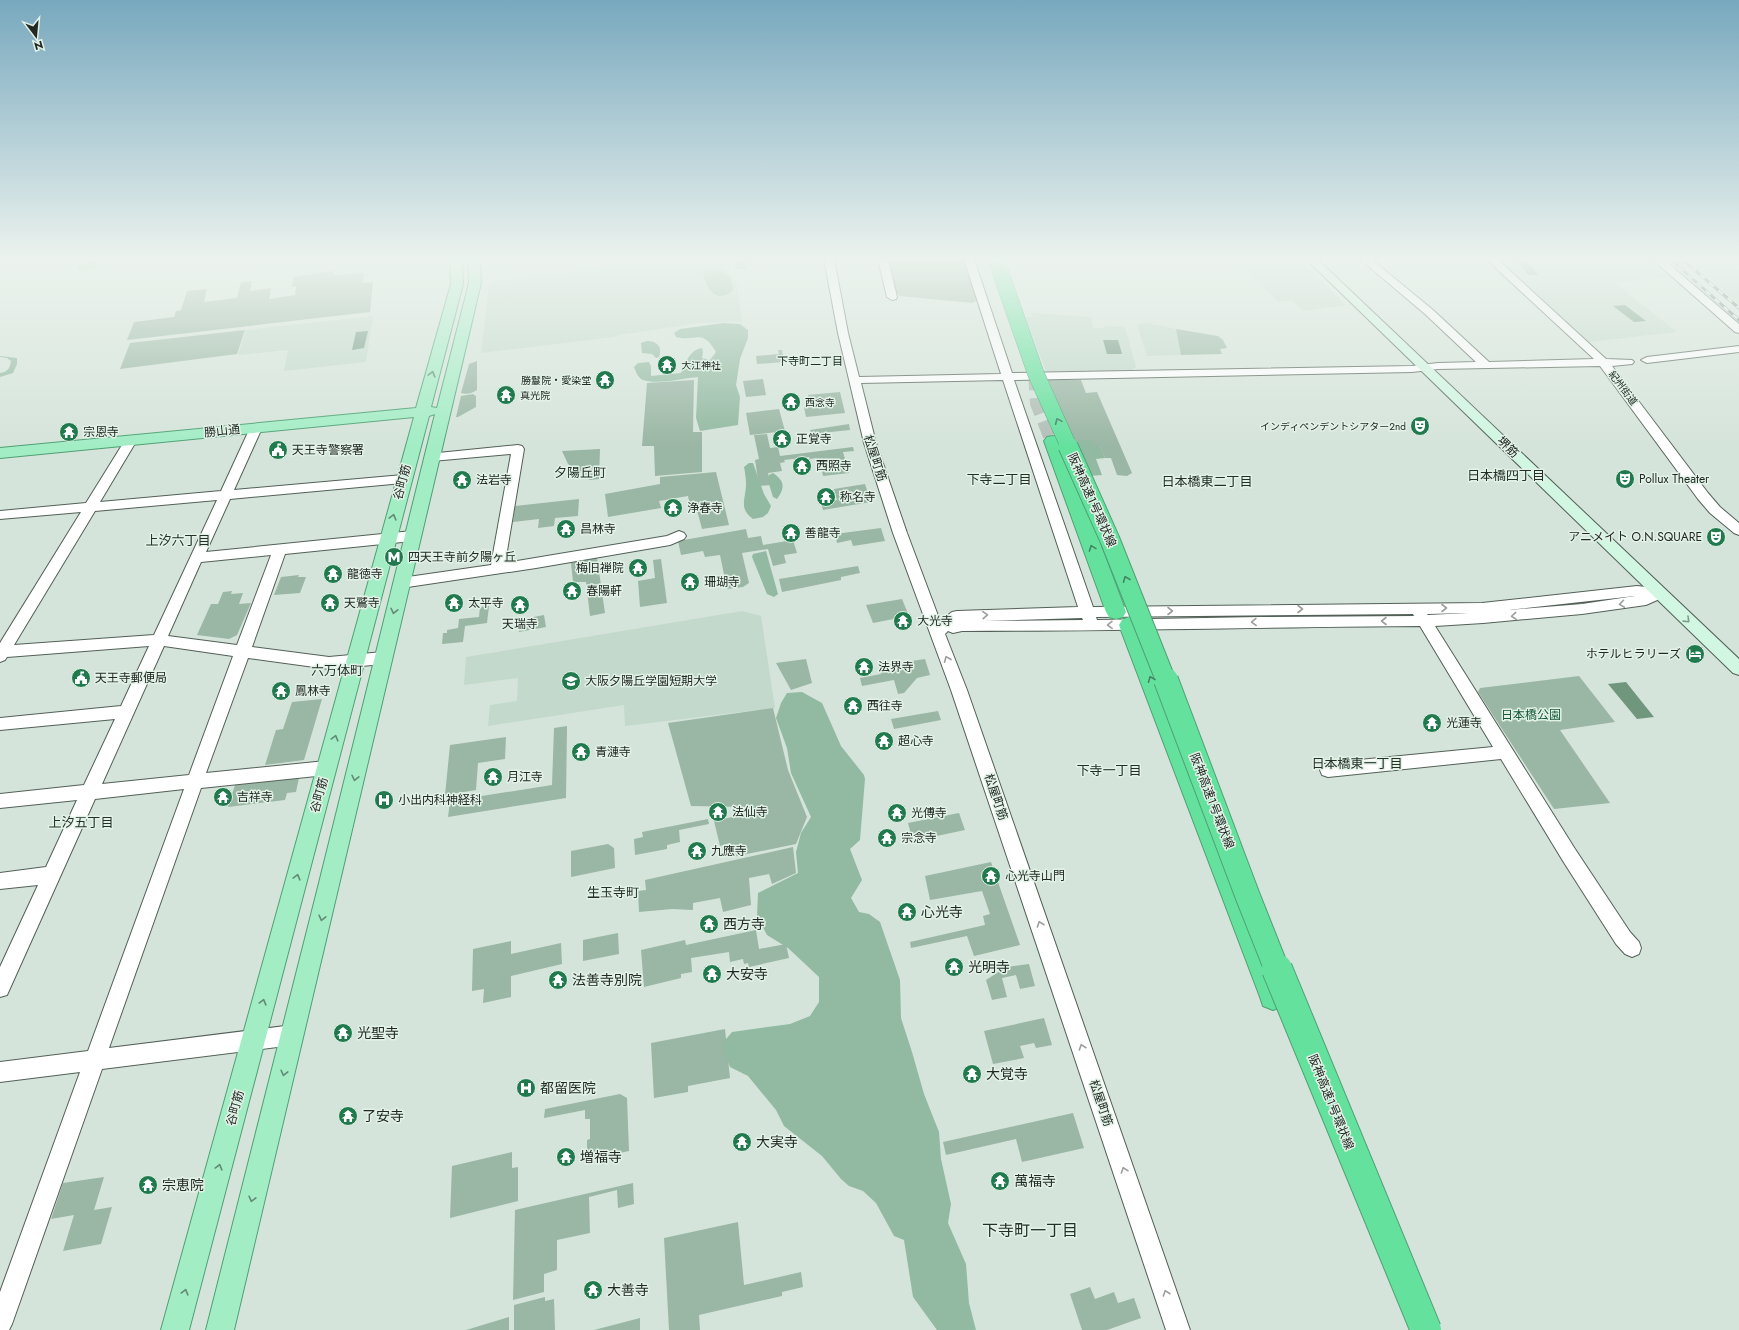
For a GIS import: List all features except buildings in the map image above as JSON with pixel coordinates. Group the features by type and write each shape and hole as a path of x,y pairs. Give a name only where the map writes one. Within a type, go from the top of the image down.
{"highway":[{"name":"阪神高速1号環状線","path":"1017,321 1036,374 1096,507 1139,611 1248,897 1426,1330"},
{"path":"1053,441 1105,585 1122,618 1165,715 1274,999 1403,1277"}],"main road":[{"name":"谷町筋","path":"175,1330 356,661 446,321"},
{"name":"谷町筋","path":"220,1330 293,1035 412,536 465,321"},
{"name":"堺筋","path":"1376,321 1739,669"},
{"name":"勝山通","path":"0,453 443,410"}],"street":[{"name":"松屋町筋","path":"841,321 870,443 900,533 959,690 1178,1330"},
{"path":"990,321 1041,479 1090,619"},
{"path":"1439,321 1487,366"},
{"name":"紀州街道","path":"1558,321 1604,363 1703,496 1715,510 1738,528"},
{"path":"1729,321 1739,330"},
{"path":"1647,360 1739,349"},
{"path":"855,380 1426,368 1628,362"},
{"path":"0,988 4,970 51,875 227,495 256,428"},
{"path":"1,653 92,507 131,440"},
{"path":"432,456 518,449 497,570"},
{"path":"0,515 403,479"},
{"path":"197,558 412,536"},
{"path":"401,583 497,570 670,540 678,536"},
{"path":"0,1324 195,780 280,549"},
{"path":"936,632 962,626 1090,619 1420,615 1637,591 1659,593"},
{"path":"926,603 942,614 957,616 1090,619"},
{"path":"1420,615 1569,855 1623,938 1632,948"},
{"path":"936,632 957,616"},
{"path":"1,653 159,640 329,663 383,658"},
{"path":"0,724 126,712"},
{"path":"1328,770 1506,752"},
{"path":"0,802 195,780 326,768"},
{"path":"0,880 51,875"},
{"path":"0,1072 293,1035"}],"shaded area":[{"path":"327,321 372,321 366,362 284,371 288,350 238,355 246,330"},
{"path":"485,321 741,321 700,323 619,335 615,337 481,353"},
{"path":"1027,321 1092,321 1093,328 1105,328 1105,326 1125,327 1136,367 1131,371 1046,371"},
{"path":"1566,321 1663,321 1677,332 1589,342"},
{"path":"724,323 740,324 748,330 748,338 740,359 736,385 740,397 738,425 700,431 696,418 698,377 663,382 649,381 640,378 634,367 638,363 649,362 651,366 651,376 681,373 691,354 702,348 702,358 710,360 716,352 707,340 699,337 676,337 674,333 680,329"},
{"path":"1147,323 1176,329 1181,355 1147,356 1137,325"},
{"path":"368,331 364,348 352,350 356,332"},
{"path":"1103,340 1118,340 1122,354 1107,354"},
{"path":"647,341 654,342 658,345 660,348 659,357 656,358 652,354 642,353 641,343"},
{"path":"0,356 17,358 17,364 13,373 0,377 0,373 5,372 8,369 11,361"},
{"path":"1091,440 1094,446 1100,446 1105,458 1096,459 1102,475 1089,476 1074,441"},
{"path":"749,463 753,463 764,494 771,506 768,513 763,517 753,519 748,515 744,507 746,484 744,467"},
{"path":"773,473 782,482 782,488 777,499 773,497 769,484 769,475"},
{"path":"766,551 778,594 774,597 767,594 752,557 753,554"},
{"path":"742,611 761,616 775,708 625,726 624,705 488,726 490,705 517,701 518,678 464,685 466,657"},
{"path":"1626,682 1654,717 1637,719 1608,684"},
{"path":"802,692 822,703 841,746 864,775 865,779 860,840 850,849 862,880 851,898 859,912 869,914 880,922 900,980 901,1018 924,1094 939,1132 941,1159 951,1204 948,1223 966,1264 969,1303 976,1330 937,1330 913,1297 904,1240 894,1236 876,1203 863,1191 849,1186 841,1179 822,1156 784,1126 776,1110 748,1076 730,1067 721,1045 732,1032 790,1024 810,1016 819,1002 819,977 788,948 767,935 757,916 758,893 798,873 796,852 801,833 811,817 791,773 787,748 776,718 781,703 787,693"}],"green space":[{"path":"141,321 291,321 127,340 134,322"},
{"path":"1176,329 1218,336 1223,340 1227,348 1220,349 1222,354 1181,355"},
{"path":"245,330 237,354 120,369 130,343"},
{"path":"778,350 782,350 784,362 757,364 756,356 779,354"},
{"path":"477,361 477,390 465,394 461,393 469,364"},
{"path":"763,379 766,395 746,397 743,381"},
{"path":"694,380 693,432 702,432 702,472 655,476 654,446 642,446 647,383"},
{"path":"1048,380 1081,380 1086,393 1097,392 1132,473 1127,476 1117,475 1111,458 1105,458 1100,446 1074,441"},
{"path":"840,392 845,413 806,417 804,407 810,406 808,395"},
{"path":"473,394 476,396 476,407 456,417 461,396"},
{"path":"779,409 785,431 750,435 746,413"},
{"path":"849,424 850,430 811,434 810,430"},
{"path":"767,434 770,448 778,447 780,456 853,447 854,451 843,452 849,473 823,476 820,461 817,461 816,458 810,459 809,457 784,460 785,462 780,463 782,471 768,473 771,485 759,486 755,460 759,459 754,435"},
{"path":"600,449 599,479 590,480 568,464 562,451"},
{"path":"716,472 729,525 702,529 697,510 691,510 688,496 659,501 661,508 608,517 605,494 660,484 660,477"},
{"path":"865,484 871,502 823,510 821,503 837,500 834,489"},
{"path":"579,499 578,516 555,518 554,526 538,528 539,519 513,522 515,506"},
{"path":"881,528 885,541 853,546 851,540 837,543 835,534"},
{"path":"746,529 748,538 761,536 763,545 793,540 797,553 784,555 786,563 773,566 768,549 742,553 749,583 743,587 727,589 720,555 705,557 703,551 681,555 678,541"},
{"path":"597,558 605,613 590,616 586,582 573,582 571,563"},
{"path":"661,559 667,603 640,607 638,581 655,578 653,560"},
{"path":"858,566 860,573 841,577 841,580 782,592 779,579"},
{"path":"299,575 298,577 306,577 300,593 274,595 281,577"},
{"path":"232,591 231,594 243,593 239,604 251,603 237,635 229,639 197,635 211,604 218,604 223,592"},
{"path":"902,599 909,616 873,623 866,605"},
{"path":"489,606 487,623 465,626 463,642 442,644 443,633 447,633 447,630 458,628 459,619 479,617 480,607"},
{"path":"544,615 546,627 519,632 518,620"},
{"path":"806,659 812,683 791,690 776,663"},
{"path":"925,659 930,675 917,678 904,693 898,694 894,680 862,686 860,678 881,674 879,666"},
{"name":"日本橋公園","path":"1579,676 1615,722 1560,730 1610,803 1554,809 1478,692 1480,688"},
{"path":"322,699 304,760 265,765 276,730 283,729 292,702"},
{"path":"773,708 788,770 807,817 796,844 732,857 730,843 720,846 714,821 746,814 745,807 691,806 668,723"},
{"path":"938,711 941,720 894,729 891,719"},
{"path":"567,726 566,798 448,817 450,801 552,785 554,728"},
{"path":"506,737 505,759 478,763 476,790 445,795 450,745"},
{"path":"299,778 296,792 287,793 285,800 228,807 235,785"},
{"path":"959,813 965,830 913,841 908,823"},
{"path":"708,819 709,824 679,830 680,842 667,845 667,849 635,855 634,839 643,837 642,832"},
{"path":"608,844 614,848 615,868 571,877 571,851"},
{"path":"793,847 796,873 772,884 769,874 749,878 751,905 723,912 720,898 693,903 693,910 672,909 639,912 638,891 646,890 645,880"},
{"path":"991,862 1020,945 974,956 967,936 911,948 910,942 985,925 983,916 990,914 982,891 930,900 925,876"},
{"path":"756,930 759,949 786,944 789,958 749,967 748,963 744,964 743,959 730,962 729,952 691,958 692,972 681,974 681,978 644,987 641,950 685,940 686,945"},
{"path":"618,933 619,954 583,961 583,940"},
{"path":"511,941 511,954 561,943 562,964 511,976 511,997 483,1003 484,989 472,991 473,949"},
{"path":"1029,964 1035,986 1020,989 1016,975 1002,978 1007,997 992,1000 986,980 1006,967"},
{"path":"1044,1018 1052,1045 1036,1048 1034,1043 1020,1046 1024,1058 993,1064 984,1031"},
{"path":"725,1029 730,1078 688,1086 688,1092 654,1098 651,1043"},
{"path":"620,1094 627,1098 629,1151 587,1160 587,1140 590,1139 590,1119 585,1119 585,1110 544,1118 545,1109"},
{"path":"1073,1113 1084,1148 1022,1162 1016,1139 946,1155 943,1142"},
{"path":"512,1152 512,1168 518,1167 518,1201 450,1218 452,1166"},
{"path":"104,1177 94,1210 112,1207 101,1244 63,1251 74,1215 51,1219 63,1183"},
{"path":"633,1183 634,1204 618,1208 617,1190 589,1197 590,1233 557,1240 557,1270 544,1274 544,1292 513,1300 515,1210"},
{"path":"738,1222 744,1285 801,1272 803,1287 782,1292 782,1296 699,1315 700,1330 669,1330 664,1238"},
{"path":"1090,1287 1095,1299 1114,1292 1118,1303 1134,1298 1141,1318 1107,1330 1082,1330 1070,1294"},
{"path":"545,1297 545,1301 554,1299 555,1330 514,1330 514,1305"},
{"path":"509,1317 509,1330 466,1330"},
{"path":"640,1318 640,1330 594,1330"}],"tunnel":[{"path":"1036,374 1038,403 1053,441"}],"place":[{"name":"大江神社","path":"667,365"},
{"name":"勝鬘院・愛染堂","path":"605,380"},
{"name":"真光院","path":"506,395"},
{"name":"西念寺","path":"791,402"},
{"name":"インディペンデントシアター2nd","path":"1420,426"},
{"name":"宗恩寺","path":"69,432"},
{"name":"正覚寺","path":"782,439"},
{"name":"天王寺警察署","path":"278,450"},
{"name":"西照寺","path":"802,466"},
{"name":"Pollux Theater","path":"1625,479"},
{"name":"法岩寺","path":"462,480"},
{"name":"称名寺","path":"826,497"},
{"name":"浄春寺","path":"673,508"},
{"name":"昌林寺","path":"566,529"},
{"name":"善龍寺","path":"791,533"},
{"name":"アニメイト O.N.SQUARE","path":"1716,537"},
{"name":"四天王寺前夕陽ヶ丘","path":"394,557"},
{"name":"梅旧禅院","path":"638,568"},
{"name":"龍徳寺","path":"333,574"},
{"name":"珊瑚寺","path":"690,582"},
{"name":"春陽軒","path":"572,591"},
{"name":"天鷲寺","path":"330,603"},
{"name":"太平寺","path":"454,603"},
{"name":"天瑞寺","path":"520,605"},
{"name":"大光寺","path":"903,621"},
{"name":"ホテルヒラリーズ","path":"1695,654"},
{"name":"法界寺","path":"864,667"},
{"name":"天王寺郵便局","path":"81,678"},
{"name":"大阪夕陽丘学園短期大学","path":"571,681"},
{"name":"鳳林寺","path":"281,691"},
{"name":"西往寺","path":"853,706"},
{"name":"光蓮寺","path":"1432,723"},
{"name":"超心寺","path":"884,741"},
{"name":"青漣寺","path":"581,752"},
{"name":"月江寺","path":"493,777"},
{"name":"吉祥寺","path":"223,797"},
{"name":"小出内科神経科","path":"384,800"},
{"name":"法仙寺","path":"718,812"},
{"name":"光傅寺","path":"897,813"},
{"name":"宗念寺","path":"887,838"},
{"name":"九應寺","path":"697,851"},
{"name":"心光寺山門","path":"991,876"},
{"name":"心光寺","path":"907,912"},
{"name":"西方寺","path":"709,924"},
{"name":"光明寺","path":"954,967"},
{"name":"大安寺","path":"712,974"},
{"name":"法善寺別院","path":"558,980"},
{"name":"光聖寺","path":"343,1033"},
{"name":"大覚寺","path":"972,1074"},
{"name":"都留医院","path":"526,1088"},
{"name":"了安寺","path":"348,1116"},
{"name":"大実寺","path":"742,1142"},
{"name":"増福寺","path":"566,1157"},
{"name":"萬福寺","path":"1000,1181"},
{"name":"宗恵院","path":"148,1185"},
{"name":"大善寺","path":"593,1290"}],"district":[{"name":"下寺町二丁目","path":"810,361"},
{"name":"夕陽丘町","path":"580,472"},
{"name":"日本橋四丁目","path":"1506,475"},
{"name":"下寺二丁目","path":"999,479"},
{"name":"日本橋東二丁目","path":"1207,481"},
{"name":"上汐六丁目","path":"178,540"},
{"name":"六万体町","path":"337,670"},
{"name":"日本橋東一丁目","path":"1357,763"},
{"name":"下寺一丁目","path":"1109,770"},
{"name":"上汐五丁目","path":"81,822"},
{"name":"生玉寺町","path":"613,892"},
{"name":"下寺町一丁目","path":"1030,1230"}]}
